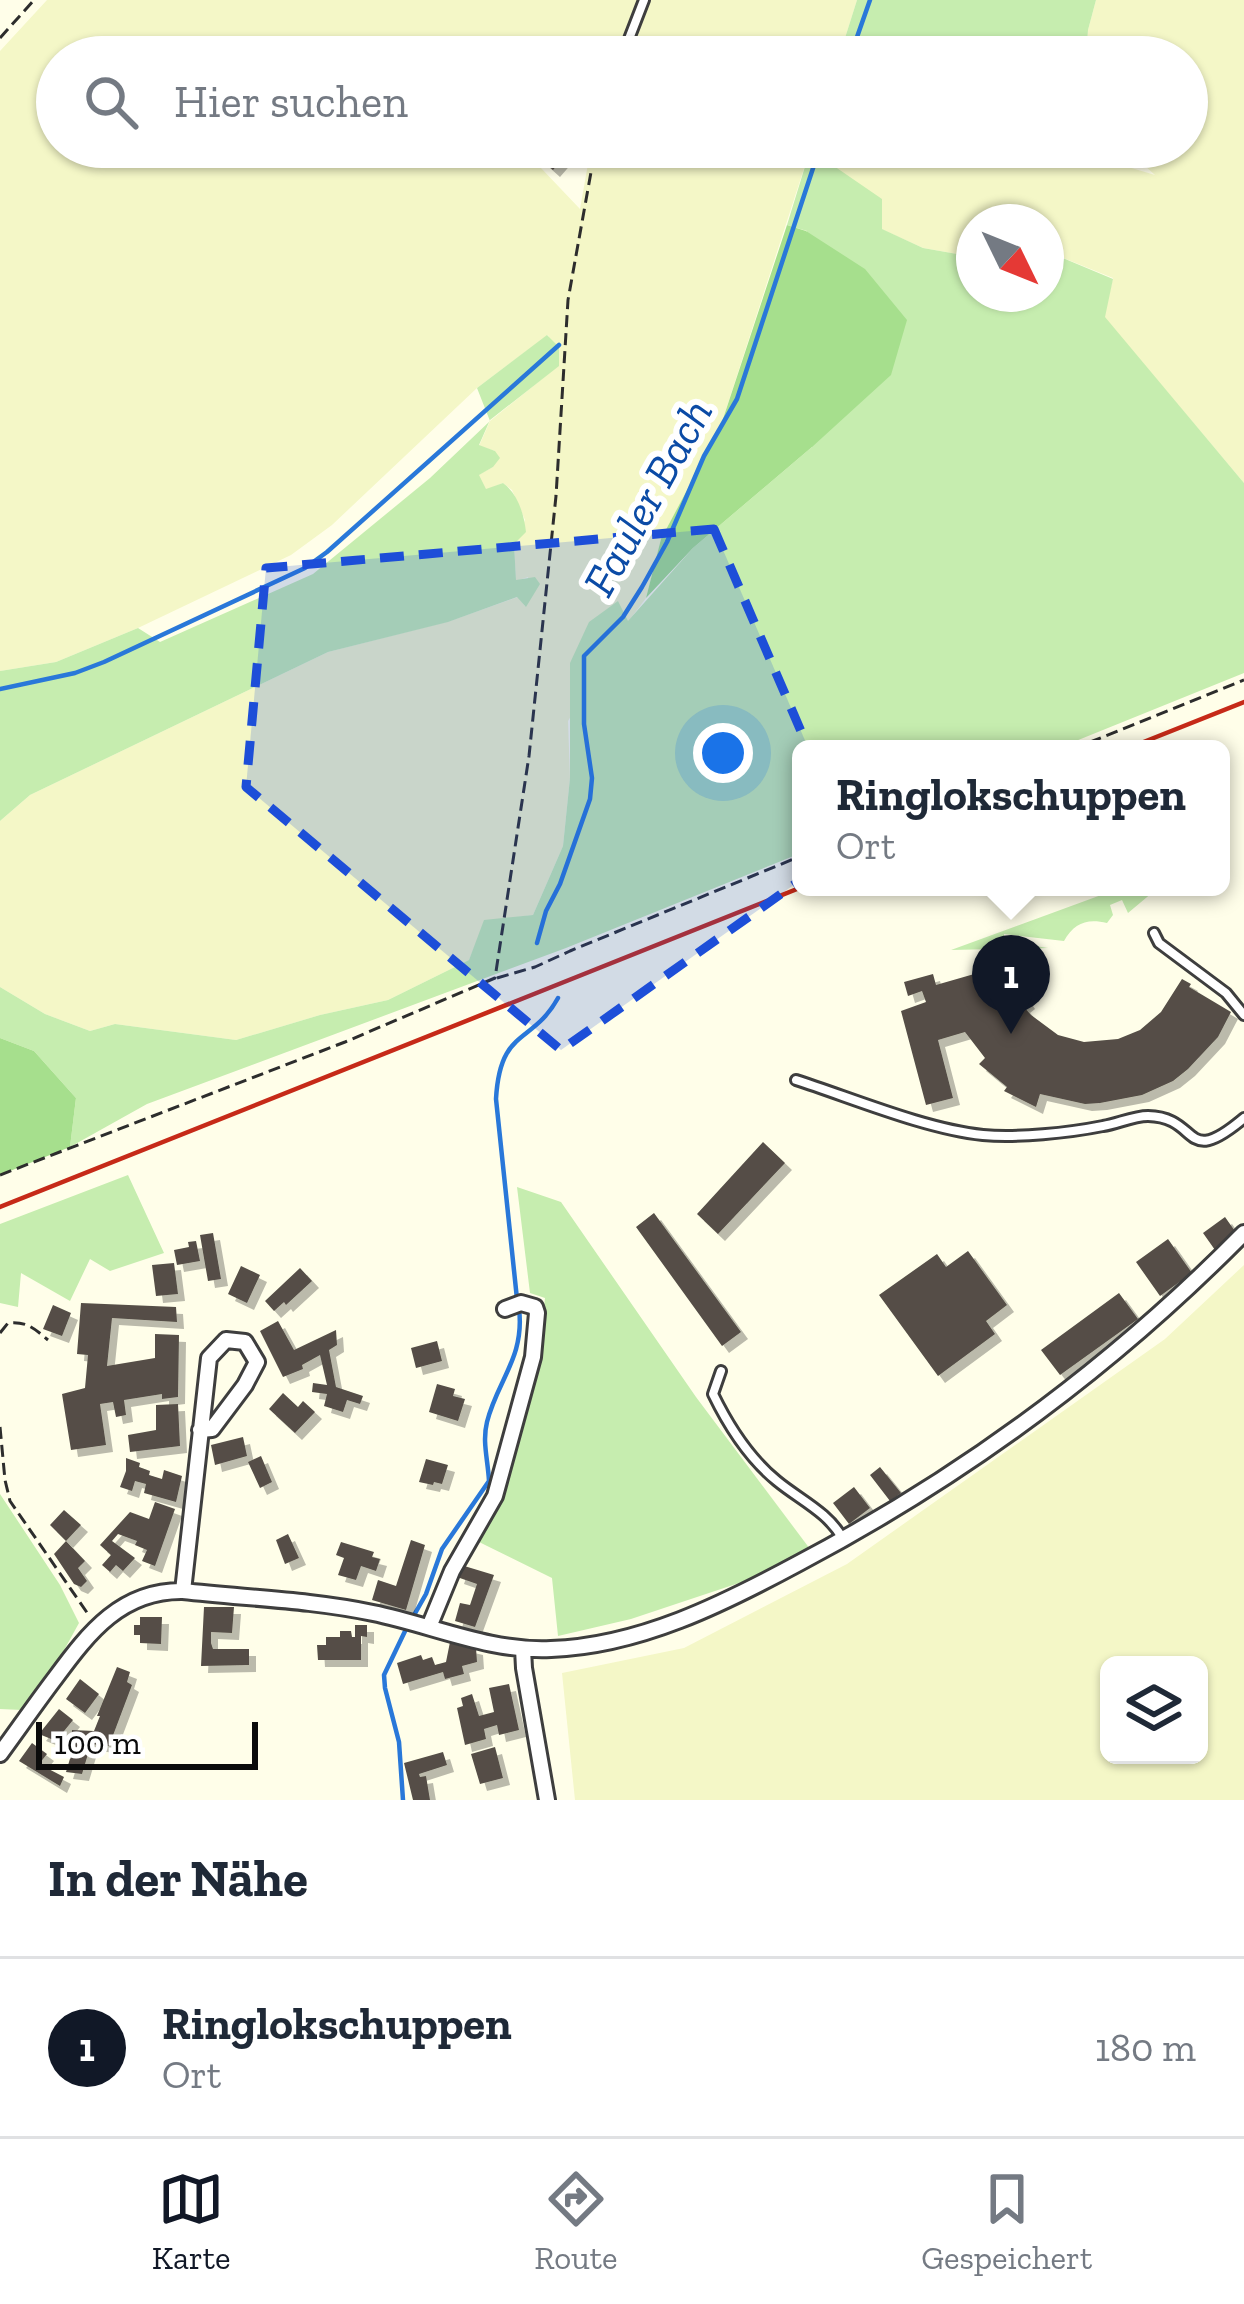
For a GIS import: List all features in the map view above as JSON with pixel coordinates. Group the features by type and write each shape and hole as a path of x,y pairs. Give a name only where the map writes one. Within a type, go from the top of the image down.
{"street":[{"path":"0,1754 97,1625 110,1613 154,1593 183,1591 336,1607 524,1649 582,1646 664,1625 742,1592 843,1540 1048,1408 1171,1306 1244,1233"},
{"path":"425,1626 495,1496 523,1396 537,1312 535,1306 521,1303 505,1309"},
{"path":"183,1591 200,1430 209,1358 226,1340 245,1342 257,1362 212,1429 200,1430"},
{"path":"524,1649 546,1800"}],"lane":[{"path":"630,36 644,0"},
{"path":"1154,933 1159,943 1226,993 1244,1015"},
{"path":"796,1080 919,1120 983,1135 1101,1127 1146,1116 1170,1121 1204,1142 1221,1137 1244,1118"},
{"path":"721,1371 713,1394 734,1430 759,1464 826,1516 843,1540"}],"path":[{"path":"0,38 34,0"},
{"path":"495,978 530,756 556,496 568,300 591,168"},
{"path":"1095,740 1244,680"},
{"path":"0,1175 345,1042 495,978 556,959 792,860"},
{"path":"0,1333 8,1323 18,1322 30,1324 48,1340"},
{"path":"0,1427 10,1501 97,1625"}],"highlighted area":[{"path":"714,529 850,845 561,1050 246,787 266,568"}],"green space":[{"path":"47,0 857,0 846,36 36,36 36,168 541,168 580,209 587,168 804,168 720,428 661,539 646,598 568,721 570,778 563,846 533,915 485,921 469,960 388,1000 236,1040 115,1024 90,1031 45,1014 0,987 0,821 30,795 328,652 450,621 518,597 525,606 528,577 516,581 514,544 525,520 512,490 503,483 486,490 478,475 493,467 495,451 479,446 490,421 558,366 548,335 477,388 332,525 291,555 56,662 0,671 0,51"},
{"path":"857,0 1096,0 1088,36 846,36"},
{"path":"1096,0 1244,0 1244,483 1104,317 1113,278 1064,258 1064,204 956,204 956,254 923,248 881,229 834,168 1132,168 1155,175 1147,168 1208,168 1208,36 1088,36"},
{"path":"805,168 837,168 882,199 882,229 923,248 956,254 956,312 1064,312 1064,259 1113,279 1105,317 1244,483 1244,673 1078,740 792,740 792,857 566,948 147,1104 70,1147 76,1098 34,1051 0,1038 0,987 45,1014 90,1031 115,1024 236,1040 388,1000 469,960 484,920 533,915 563,846 570,778 570,663 589,622 618,601 628,621 693,548 812,447 807,231 787,225"},
{"path":"787,225 806,231 865,269 907,320 891,375 693,548 646,598 661,539 720,428"},
{"path":"547,335 559,347 559,366 490,420 477,388"},
{"path":"489,422 479,445 500,458 479,475 486,489 503,483 522,511 526,532 514,544 516,580 535,577 540,584 526,607 517,597 448,622 328,652 30,795 0,821 0,671 56,662 138,628 160,642 313,574 430,478"},
{"path":"1098,896 1148,896 1128,913 1122,900 1110,905 1113,915 1107,923 1082,923 1064,941 1004,934 1004,941 1048,948 951,950"},
{"path":"0,1038 34,1051 76,1098 70,1147 0,1175"},
{"path":"128,1175 164,1253 110,1271 90,1259 70,1301 21,1273 18,1307 0,1303 0,1224"},
{"path":"517,1187 561,1202 696,1397 810,1549 751,1579 631,1619 558,1636 552,1578 479,1542 501,1499 518,1437 539,1350 545,1298 530,1293"},
{"path":"1244,1265 1244,1800 575,1800 562,1673 684,1648 847,1564 1165,1339"},
{"path":"0,1494 60,1585 79,1623 22,1710 0,1709"}],"building":[{"path":"1009,964 1028,1002 1023,1006 1031,1015 1058,1035 1084,1042 1118,1039 1140,1030 1161,1012 1182,979 1231,1012 1218,1037 1173,1081 1142,1095 1100,1103 1040,1094 1036,1107 1004,1091 1007,1087 979,1064 985,1058 965,1032 938,1040 953,1098 926,1105 901,1011 926,1002 922,991 908,996 904,982 933,974 936,985"},
{"path":"763,1142 785,1163 718,1234 697,1214"},
{"path":"654,1213 741,1332 722,1346 636,1227"},
{"path":"1225,1217 1237,1234 1215,1250 1203,1233"},
{"path":"213,1233 221,1279 208,1281 200,1235"},
{"path":"1168,1239 1192,1273 1160,1296 1136,1262"},
{"path":"196,1241 200,1261 177,1265 174,1250"},
{"path":"968,1251 1007,1305 986,1321 995,1334 938,1376 879,1295 937,1254 946,1267"},
{"path":"174,1263 178,1294 156,1296 152,1265"},
{"path":"241,1266 260,1275 247,1303 228,1294"},
{"path":"300,1268 312,1281 274,1311 265,1301"},
{"path":"1119,1293 1138,1319 1060,1375 1041,1350"},
{"path":"81,1303 176,1307 177,1322 112,1318 107,1366 155,1358 155,1334 179,1335 178,1397 162,1399 162,1394 124,1400 126,1415 116,1417 113,1402 100,1404 106,1445 71,1450 62,1394 85,1388 88,1355 77,1354"},
{"path":"53,1305 71,1313 62,1336 43,1329"},
{"path":"278,1321 294,1350 336,1330 337,1345 329,1350 336,1387 363,1396 360,1404 347,1400 343,1412 324,1406 327,1394 312,1392 313,1383 327,1385 320,1355 283,1377 260,1331"},
{"path":"437,1341 442,1361 416,1368 411,1348"},
{"path":"437,1384 455,1389 453,1396 465,1399 458,1421 429,1412"},
{"path":"283,1393 298,1407 303,1401 315,1412 295,1433 269,1409"},
{"path":"178,1404 180,1446 130,1452 128,1435 156,1430 156,1405"},
{"path":"243,1437 247,1456 215,1465 211,1445"},
{"path":"261,1456 272,1482 260,1488 248,1462"},
{"path":"126,1458 140,1463 149,1475 162,1479 164,1470 182,1476 176,1502 144,1493 146,1484 135,1481 132,1491 120,1487"},
{"path":"426,1459 448,1465 442,1484 419,1482"},
{"path":"880,1467 901,1493 890,1501 870,1475"},
{"path":"854,1487 870,1508 849,1524 833,1503"},
{"path":"155,1502 175,1509 155,1566 142,1561 147,1550 135,1545 137,1541 118,1534 112,1541 135,1558 123,1571 116,1565 110,1572 102,1565 111,1555 100,1545 130,1512 149,1519"},
{"path":"64,1510 81,1525 66,1541 50,1525"},
{"path":"288,1534 299,1558 285,1564 276,1540"},
{"path":"411,1540 425,1545 406,1610 372,1600 378,1580 396,1586"},
{"path":"66,1541 85,1561 78,1568 87,1581 81,1587 54,1554"},
{"path":"341,1542 374,1552 372,1557 380,1559 376,1571 361,1566 356,1580 338,1575 344,1558 336,1555"},
{"path":"461,1565 494,1575 475,1627 455,1621 460,1603 470,1605 477,1584 457,1577"},
{"path":"204,1607 234,1607 232,1633 211,1632 211,1643 213,1649 249,1649 249,1665 201,1666"},
{"path":"140,1617 162,1617 161,1644 140,1643 134,1625 140,1625"},
{"path":"355,1625 367,1625 367,1637 361,1636 361,1660 318,1660 317,1645 326,1645 326,1637 340,1637 340,1631 351,1631 355,1637"},
{"path":"450,1642 476,1648 477,1662 462,1666 464,1674 445,1679 443,1672 403,1684 397,1663 421,1655 423,1660 432,1657 435,1665 446,1662"},
{"path":"117,1667 130,1672 127,1682 132,1685 109,1746 91,1744 82,1774 66,1772 75,1742 71,1742 72,1730 94,1731"},
{"path":"80,1679 99,1694 85,1713 66,1699"},
{"path":"509,1684 519,1730 499,1735 497,1725 484,1729 486,1739 465,1745 457,1708 463,1706 461,1698 472,1694 479,1716 494,1712 489,1688"},
{"path":"59,1709 73,1720 56,1741 39,1734"},
{"path":"32,1743 47,1754 39,1764 64,1777 60,1786 19,1761"},
{"path":"495,1747 503,1778 480,1784 471,1754"},
{"path":"443,1752 447,1765 419,1774 426,1776 430,1800 413,1800 404,1763"}],"waterway":[{"name":"Fauler Bach","path":"857,36 870,0"},
{"name":"Fauler Bach","path":"537,943 590,799 584,656 623,617 642,587 704,456 737,399 813,168"},
{"path":"0,689 104,662 305,568 559,345"},
{"name":"Fauler Bach","path":"517,1299 496,1099 499,1076 511,1048 558,998"},
{"name":"Fauler Bach","path":"413,1617 442,1549 489,1481 486,1429 518,1341 519,1309"},
{"name":"Fauler Bach","path":"403,1800 399,1742 384,1675 407,1627"}],"railway":[{"path":"1149,740 1244,702"},
{"path":"0,1207 792,891"}],"place":[{"name":"Ringlokschuppen","path":"1011,1034"}]}
